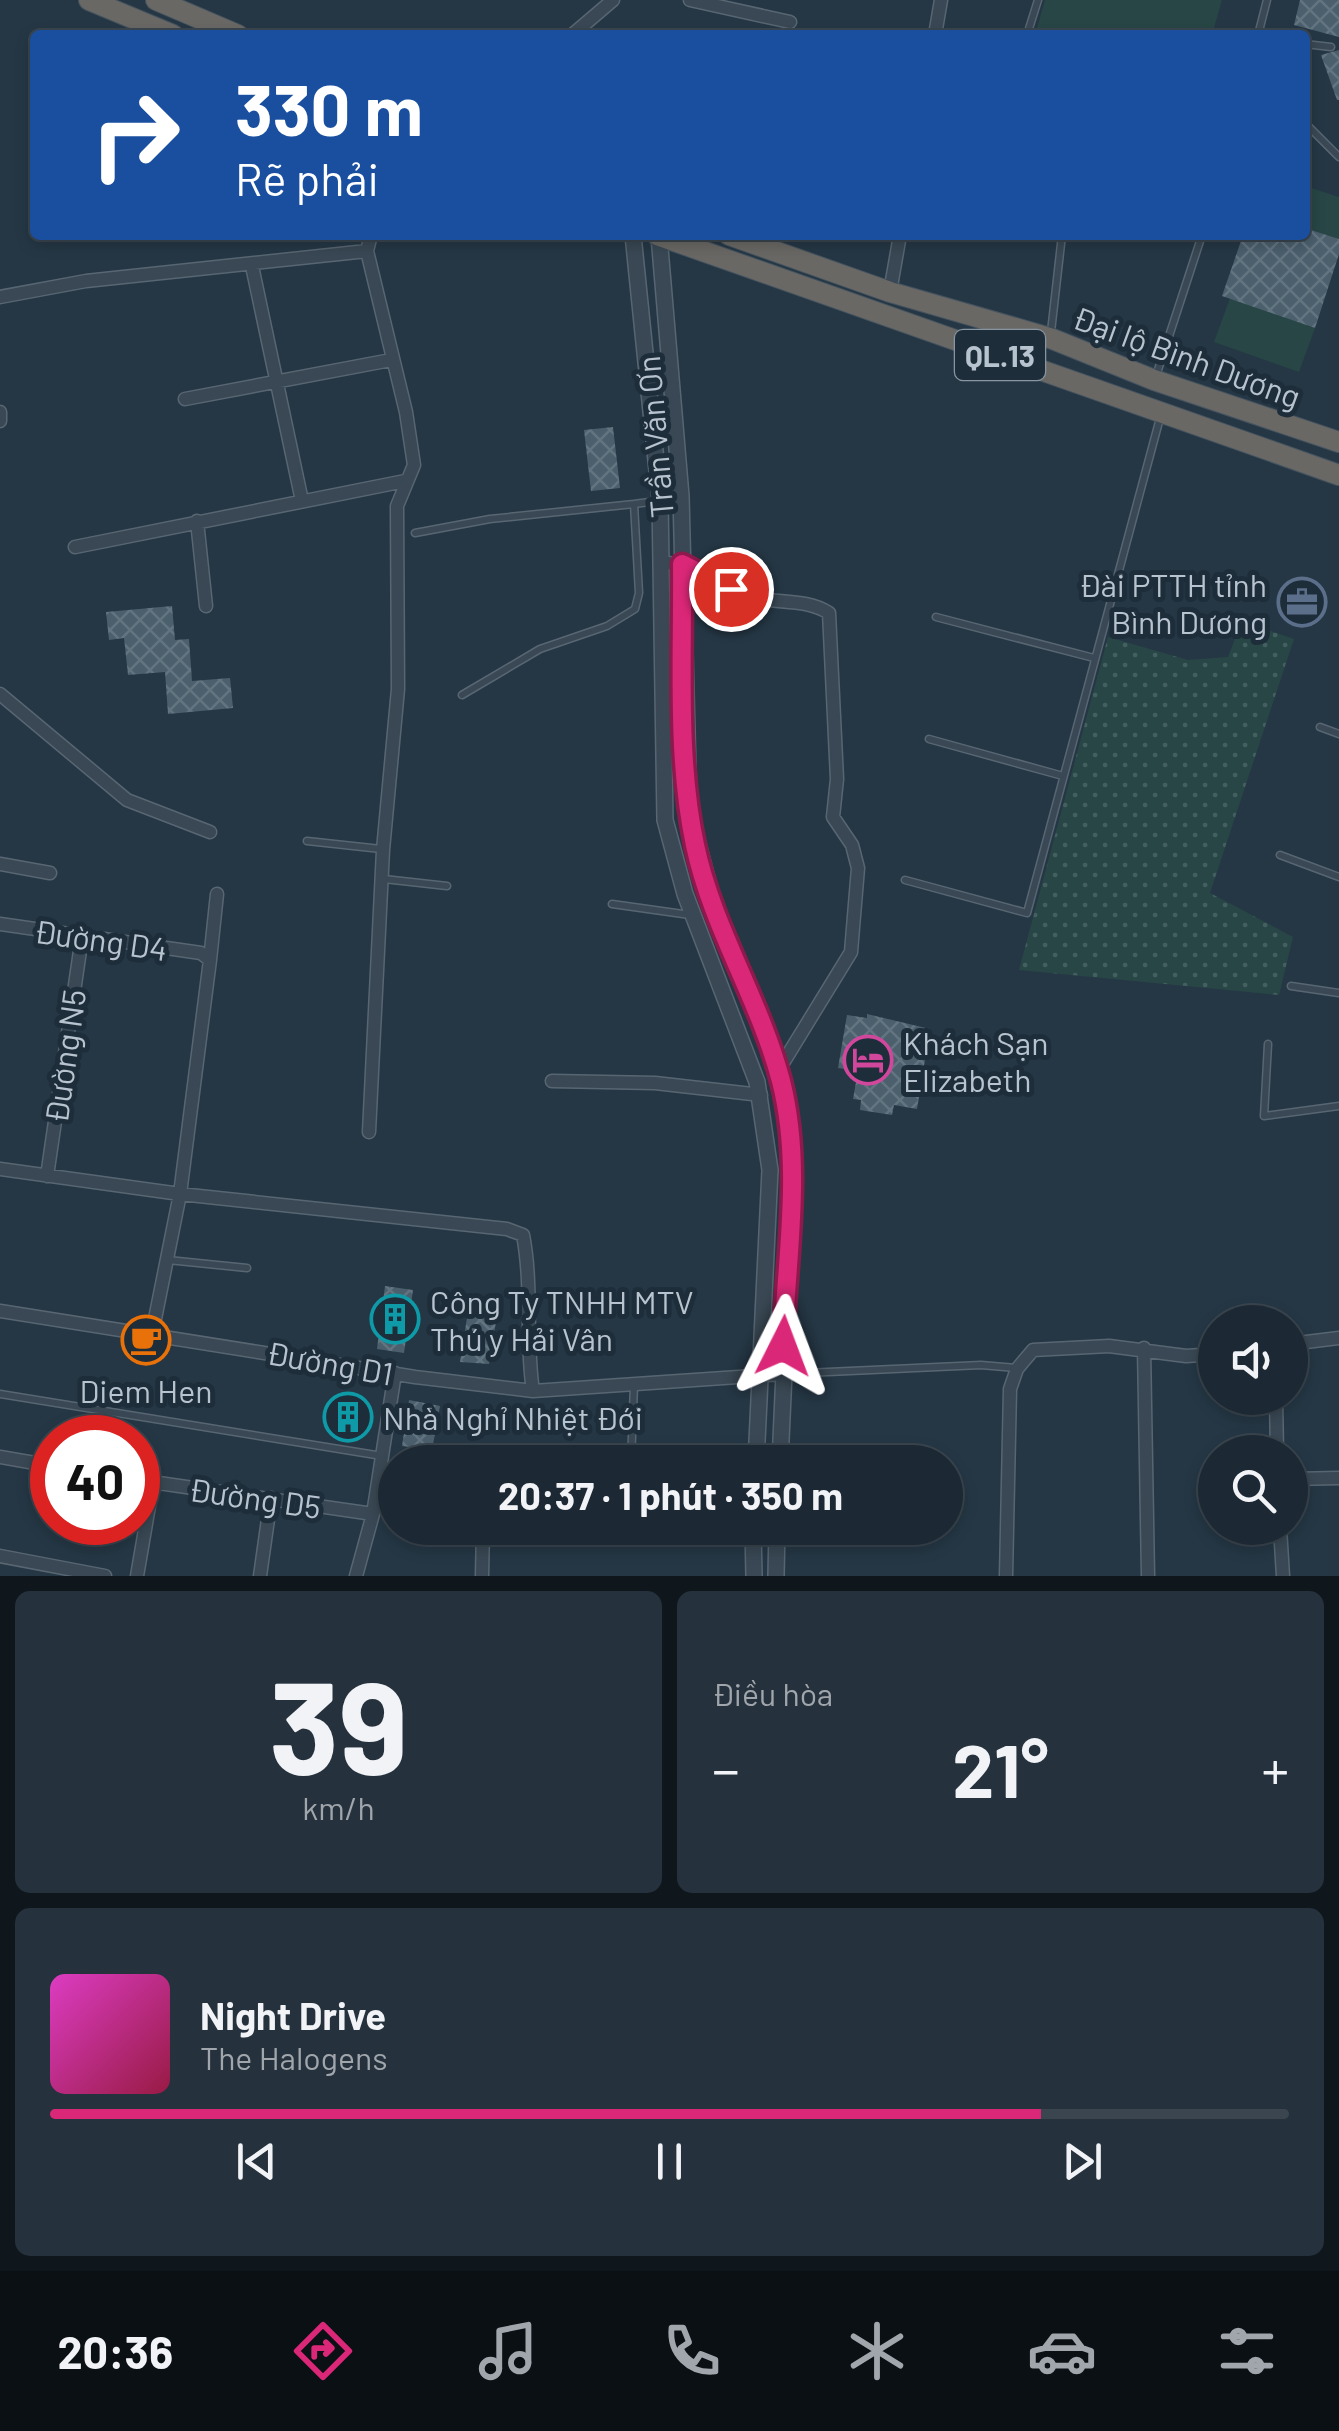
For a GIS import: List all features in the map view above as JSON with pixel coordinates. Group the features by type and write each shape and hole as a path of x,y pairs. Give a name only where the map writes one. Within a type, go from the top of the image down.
{"highway":[{"path":"90,0 161,30"},
{"path":"156,0 226,30"},
{"name":"Đại lộ Bình Dương","path":"672,240 1339,475"},
{"name":"Đại lộ Bình Dương","path":"742,240 890,292 1050,338 1154,380 1339,442"}],"street":[{"path":"578,30 613,0"},
{"path":"690,0 790,22"},
{"path":"935,30 941,0"},
{"path":"369,240 367,251 414,465 404,481 398,506 398,689 381,878 369,1132"},
{"name":"Trần Văn Ơn","path":"634,240 660,500 663,792 670,844 761,1095 770,1187 757,1445"},
{"name":"Trần Văn Ơn","path":"659,240 677,420 684,764 695,846 778,1072 793,1173 780,1445"},
{"path":"890,292 899,240"},
{"path":"0,297 86,281 367,251"},
{"path":"252,266 302,500"},
{"path":"184,399 391,360"},
{"path":"0,412 0,421"},
{"path":"74,547 404,481"},
{"path":"197,521 206,606"},
{"path":"662,562 682,564 710,582 752,597 817,605 829,614 837,778 833,816 852,845 858,868 851,952 778,1072"},
{"path":"0,694 128,800 210,832"},
{"path":"0,864 50,873"},
{"path":"152,1334 180,1194 206,957 217,894"},
{"name":"Đường D4","path":"0,924 206,957"},
{"name":"Đường N5","path":"47,1176 82,937"},
{"path":"552,1081 656,1083 761,1095"},
{"path":"0,1169 180,1194 507,1229 524,1235 530,1270 527,1350 533,1391"},
{"name":"Đường D1","path":"0,1311 533,1391 782,1374"},
{"path":"1308,1342 1339,1338"},
{"path":"1144,1348 1148,1576"},
{"path":"1006,1576 1010,1389 1017,1368 1033,1350 1144,1348 1198,1355"},
{"path":"385,1445 395,1373"},
{"path":"0,1457 30,1462"},
{"path":"1308,1479 1339,1478"},
{"name":"Đường D5","path":"160,1484 373,1514"},
{"path":"356,1576 378,1485"},
{"path":"260,1576 270,1498"},
{"path":"137,1576 142,1545"},
{"path":"482,1576 483,1545"},
{"path":"753,1545 754,1576"},
{"path":"776,1576 777,1545"},
{"path":"1281,1545 1283,1576"},
{"path":"0,1556 105,1576"}],"lane":[{"path":"1029,30 1038,0"},
{"path":"1259,30 1267,0"},
{"path":"1310,45 1331,48"},
{"path":"1310,128 1339,157"},
{"path":"1050,338 1061,240"},
{"path":"1154,380 1200,240"},
{"path":"905,880 1027,913 1162,412"},
{"path":"415,532 490,519 660,500"},
{"path":"462,695 528,656 625,619 635,609 634,504"},
{"path":"936,617 1094,658"},
{"path":"1320,727 1339,734"},
{"path":"929,739 1062,776"},
{"path":"307,841 383,850"},
{"path":"1280,855 1339,878"},
{"path":"381,878 448,886"},
{"path":"612,904 694,916"},
{"path":"1291,986 1339,993"},
{"path":"1268,1044 1264,1116 1339,1106"},
{"path":"167,1260 246,1268"},
{"path":"782,1374 982,1365 1017,1368"},
{"path":"632,1445 634,1384"},
{"path":"0,1394 378,1455"}],"green space":[{"path":"1045,0 1222,0 1213,30 1036,30"},
{"path":"1310,188 1339,197 1339,239 1310,230"},
{"path":"1230,298 1315,328 1299,372 1214,342"},
{"path":"1242,621 1294,639 1210,893 1293,937 1279,995 1019,970 1108,637 1188,660 1228,657"}],"building":[{"path":"1300,0 1339,0 1339,37 1294,25"},
{"path":"1339,50 1339,100 1337,100 1321,55"},
{"path":"1310,230 1339,239 1339,254 1315,328 1222,296 1241,240 1310,240"},
{"path":"613,427 620,488 591,491 584,430"},
{"path":"172,606 175,640 189,639 192,681 230,678 233,708 168,714 165,672 128,675 124,638 109,640 106,612"},
{"path":"867,1014 930,1029 917,1109 894,1105 892,1115 860,1110 861,1100 853,1099 858,1071 838,1068 847,1015 867,1018"},
{"name":"Công Ty TNHH MTV Thú y Hải Vân","path":"385,1286 413,1290 404,1353 377,1349"},
{"path":"469,1305 498,1310 489,1364 460,1362"},
{"name":"Nhà Nghỉ Nhiệt Đới","path":"344,1393 359,1395 353,1440 337,1438"},
{"path":"409,1400 440,1406 433,1445 402,1445"}],"place":[{"name":"Đài PTTH tỉnh Bình Dương","path":"1302,602"},
{"name":"Khách Sạn Elizabeth","path":"868,1060"},
{"name":"Công Ty TNHH MTV Thú y Hải Vân","path":"395,1319"},
{"name":"Diem Hen","path":"146,1340"},
{"name":"Nhà Nghỉ Nhiệt Đới","path":"348,1417"}],"route":[{"path":"731,589 710,582 682,564 684,764 701,868 778,1072 788,1122 793,1173 783,1346"}]}
